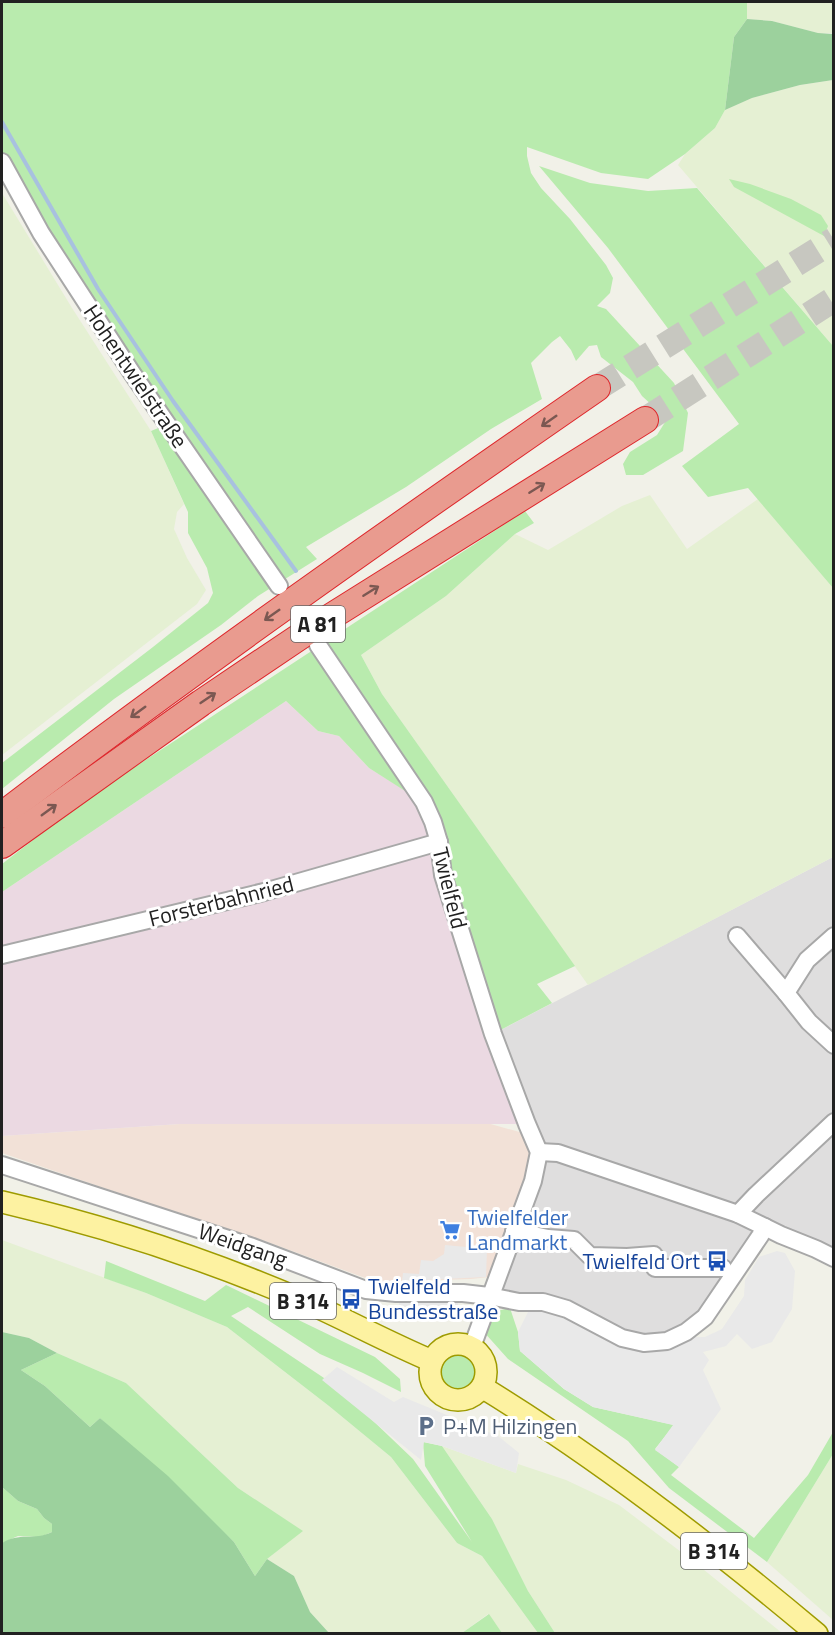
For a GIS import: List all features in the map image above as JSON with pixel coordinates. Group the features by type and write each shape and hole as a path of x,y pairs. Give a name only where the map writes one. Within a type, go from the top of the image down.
{"highway":[{"name":"A 81","path":"2,815 267,618 597,388"},
{"name":"A 81","path":"2,845 182,716 308,631 645,420"}],"main road":[{"name":"B 314","path":"2,1202 94,1225 171,1249 343,1318 432,1361"},
{"path":"456,1343 472,1347 483,1357 486,1365 482,1387 469,1398 460,1400 443,1396 430,1376 432,1361 442,1349 449,1345 456,1343"},
{"name":"B 314","path":"482,1387 609,1471 710,1547 817,1634"}],"street":[{"name":"Hohentwielstraße","path":"2,162 41,233 127,365 279,586"},
{"name":"Twielfeld","path":"318,645 424,802 434,822 443,875 493,1034 526,1124 539,1152"},
{"name":"Forsterbahnried","path":"2,955 264,892 439,842"},
{"path":"737,936 809,1022 834,1045"},
{"path":"786,993 807,960 834,936"},
{"path":"738,1214 834,1122"},
{"path":"472,1347 533,1181 539,1152 558,1153 738,1214 834,1258"},
{"name":"Weidgang","path":"2,1165 250,1246 366,1290 396,1293 463,1293 519,1302 543,1302 567,1309 622,1338 644,1343 667,1341 686,1332 705,1317 765,1227"},
{"path":"514,1231 548,1238 574,1240 590,1256 654,1255 655,1268 723,1268"}],"shaded area":[{"path":"286,701 318,731 339,736 369,768 424,802 527,1124 180,1124 2,1136 2,892"},
{"path":"833,857 833,1258 765,1227 705,1317 644,1343 489,1296 539,1152 493,1034"},
{"path":"487,1123 523,1133 532,1153 528,1171 489,1277 471,1279 376,1282 265,1241 2,1153 2,1136 180,1124"},
{"path":"445,1245 487,1249 486,1277 402,1281 403,1273 419,1274 421,1260 433,1261 444,1254"},
{"path":"777,1251 785,1253 795,1271 792,1309 772,1342 752,1349 737,1334 726,1346 703,1352 709,1360 703,1370 721,1409 679,1467 655,1450 673,1425 593,1407 564,1389 520,1351 518,1332 530,1308 567,1309 622,1338 705,1337 722,1329 744,1296 745,1280 759,1257"},
{"path":"458,1299 458,1311 399,1311 399,1300"},
{"name":"P+M Hilzingen","path":"337,1367 394,1402 403,1397 498,1436 519,1453 516,1473 442,1446 424,1442 421,1460 322,1380"}],"green space":[{"path":"2,2 747,2 747,19 734,37 725,110 715,128 685,154 648,179 601,173 527,147 531,173 606,265 613,278 610,293 597,306 606,309 674,383 688,413 683,451 643,475 626,475 623,464 630,452 657,435 667,419 642,396 633,382 601,357 597,345 589,346 576,361 560,336 531,363 542,399 491,429 406,487 306,547 317,559 258,596 221,625 114,699 2,789 2,763 208,603 213,593 207,568 188,533 188,512 151,431 168,424 2,162"},
{"path":"747,2 833,2 833,33 818,33 772,21 747,19"},
{"path":"747,19 772,21 818,33 833,34 833,80 800,85 752,98 725,110 734,37"},
{"path":"833,80 833,346 678,165 685,154 715,128 725,110 752,98 800,85"},
{"path":"539,166 590,183 648,191 697,188 833,346 833,588 748,488 708,497 682,466 739,424 608,248"},
{"path":"729,179 791,199 821,215 828,226 824,236 734,187"},
{"path":"2,193 151,431 184,504 177,512 174,529 187,558 206,590 197,604 2,755"},
{"path":"650,495 687,549 758,499 833,588 833,857 588,985 382,694 361,655 446,596 515,534 548,550 622,506"},
{"path":"525,511 534,523 515,534 446,596 361,655 382,694 575,966 537,984 552,1003 493,1034 424,803 369,768 339,736 318,731 286,701 2,892 2,864 86,799"},
{"path":"2,1240 146,1293 227,1327 391,1457 457,1543 482,1556 538,1633 502,1633 488,1614 462,1633 329,1633 310,1612 294,1576 267,1559 302,1531 238,1488 126,1383 57,1353 29,1338 2,1332"},
{"path":"106,1261 205,1301 226,1285 375,1357 400,1379 401,1392 320,1354 248,1307 231,1316 324,1378 368,1416 413,1459 472,1542 425,1466 423,1442 442,1446 492,1519 528,1591 555,1633 538,1633 482,1556 457,1543 391,1457 227,1327 104,1278"},
{"path":"510,1308 518,1332 520,1351 564,1389 593,1407 674,1425 655,1449 679,1467 671,1475 754,1538 808,1475 833,1432 833,1454 767,1562 669,1488 628,1441 508,1359 483,1331 492,1312"},
{"path":"2,1332 29,1338 57,1353 21,1370 45,1386 90,1427 100,1418 168,1476 234,1542 255,1576 267,1559 294,1576 310,1612 329,1633 2,1633 2,1543 14,1538 45,1535 52,1532 52,1524 37,1509 18,1501 2,1487"},
{"path":"457,1351 465,1352 472,1357 477,1364 477,1380 472,1387 465,1392 457,1393 449,1392 442,1387 437,1380 436,1372 437,1364 442,1357 449,1352"},
{"path":"57,1353 126,1383 238,1488 303,1531 267,1559 255,1576 234,1542 100,1418 90,1427 45,1386 21,1370"},
{"path":"442,1446 516,1473 518,1464 566,1480 619,1505 782,1633 555,1633 528,1591 492,1519"},
{"path":"833,1454 833,1620 767,1562"},
{"path":"2,1487 18,1501 37,1509 52,1524 52,1532 40,1537 18,1536 2,1543"},
{"path":"489,1614 502,1633 462,1633"}],"waterway":[{"path":"2,122 98,289 173,401 296,571"}],"tunnel":[{"path":"597,388 834,240"},
{"path":"645,420 834,299"}],"place":[{"name":"Twielfelder Landmarkt","path":"450,1230"},
{"name":"Twielfeld Ort","path":"717,1261"},
{"name":"Twielfeld Bundesstraße","path":"351,1299"},
{"name":"P+M Hilzingen","path":"426,1426"}]}
